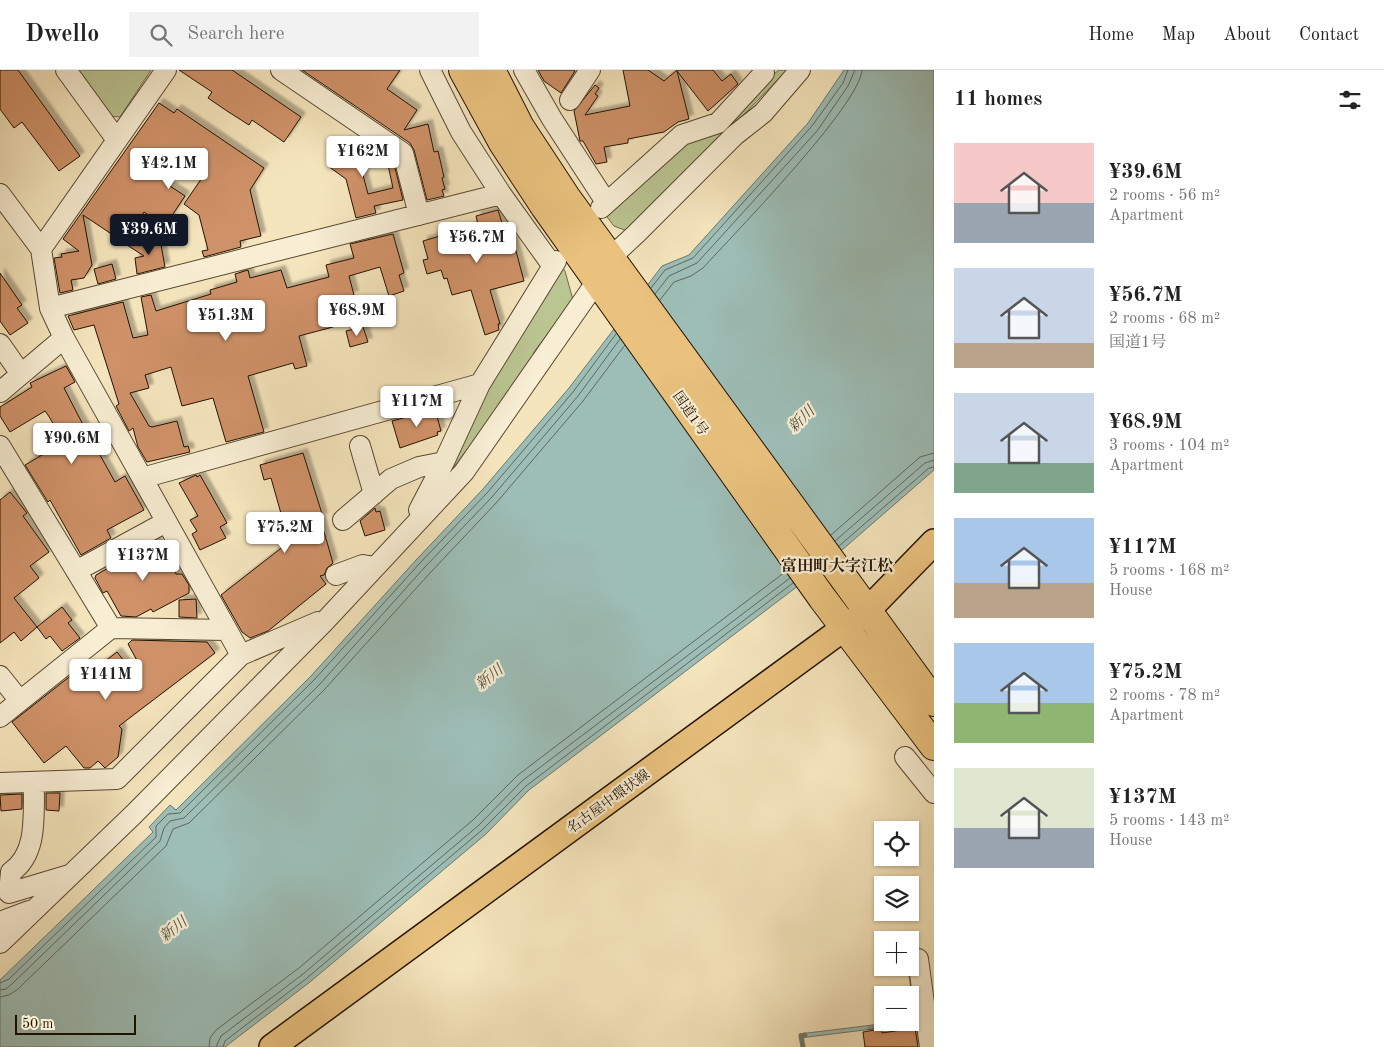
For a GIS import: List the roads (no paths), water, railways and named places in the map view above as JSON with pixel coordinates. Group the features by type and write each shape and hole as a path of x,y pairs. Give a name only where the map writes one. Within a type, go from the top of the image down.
{"highway":[{"name":"国道1号","path":"463,70 503,143 544,207 597,281 621,293 846,583 934,702"},
{"name":"国道1号","path":"491,70 520,127 610,258 621,293 823,599 934,746"}],"main road":[{"name":"名古屋中環状線","path":"272,1047 866,612 934,542"}],"street":[{"path":"66,70 117,140"},
{"path":"41,249 166,70"},
{"path":"281,70 404,153 418,215"},
{"path":"405,536 444,462 480,384 554,263 501,194 461,132 430,70"},
{"path":"524,70 604,205 682,135 718,123 764,71"},
{"path":"570,100 590,70"},
{"path":"0,943 325,620 464,472 597,281 610,258 735,135 763,113 800,70"},
{"path":"0,194 41,249 50,308 64,338 241,655"},
{"path":"50,308 501,194"},
{"path":"0,392 64,338"},
{"path":"0,344 21,374"},
{"path":"142,478 480,384"},
{"path":"0,446 111,628"},
{"path":"360,446 374,494"},
{"path":"343,520 398,476 419,467 444,462"},
{"path":"76,571 166,522"},
{"path":"336,575 363,565 375,567"},
{"path":"0,783 117,778 241,655 325,620"},
{"path":"0,717 111,628 227,630"},
{"path":"0,676 20,701"},
{"path":"905,757 934,793"},
{"path":"34,782 31,848 22,865 12,872 9,893 71,874"},
{"path":"0,922 36,908"},
{"path":"919,966 930,1047"}],"water":[{"name":"新川","path":"844,70 934,70 934,470 819,570 529,790 486,834 310,982 225,1047 0,1047 0,980 153,832 149,827 170,805 176,810 310,677 483,489 569,388 662,266 689,255 808,123"},
{"path":"909,976 914,976 916,986 910,986"},
{"path":"874,1025 874,1029 800,1038 799,1034"}],"waterway":[{"path":"803,1047 801,1036 805,1035"}],"district":[{"name":"富田町大字江松","path":"837,565"}]}
